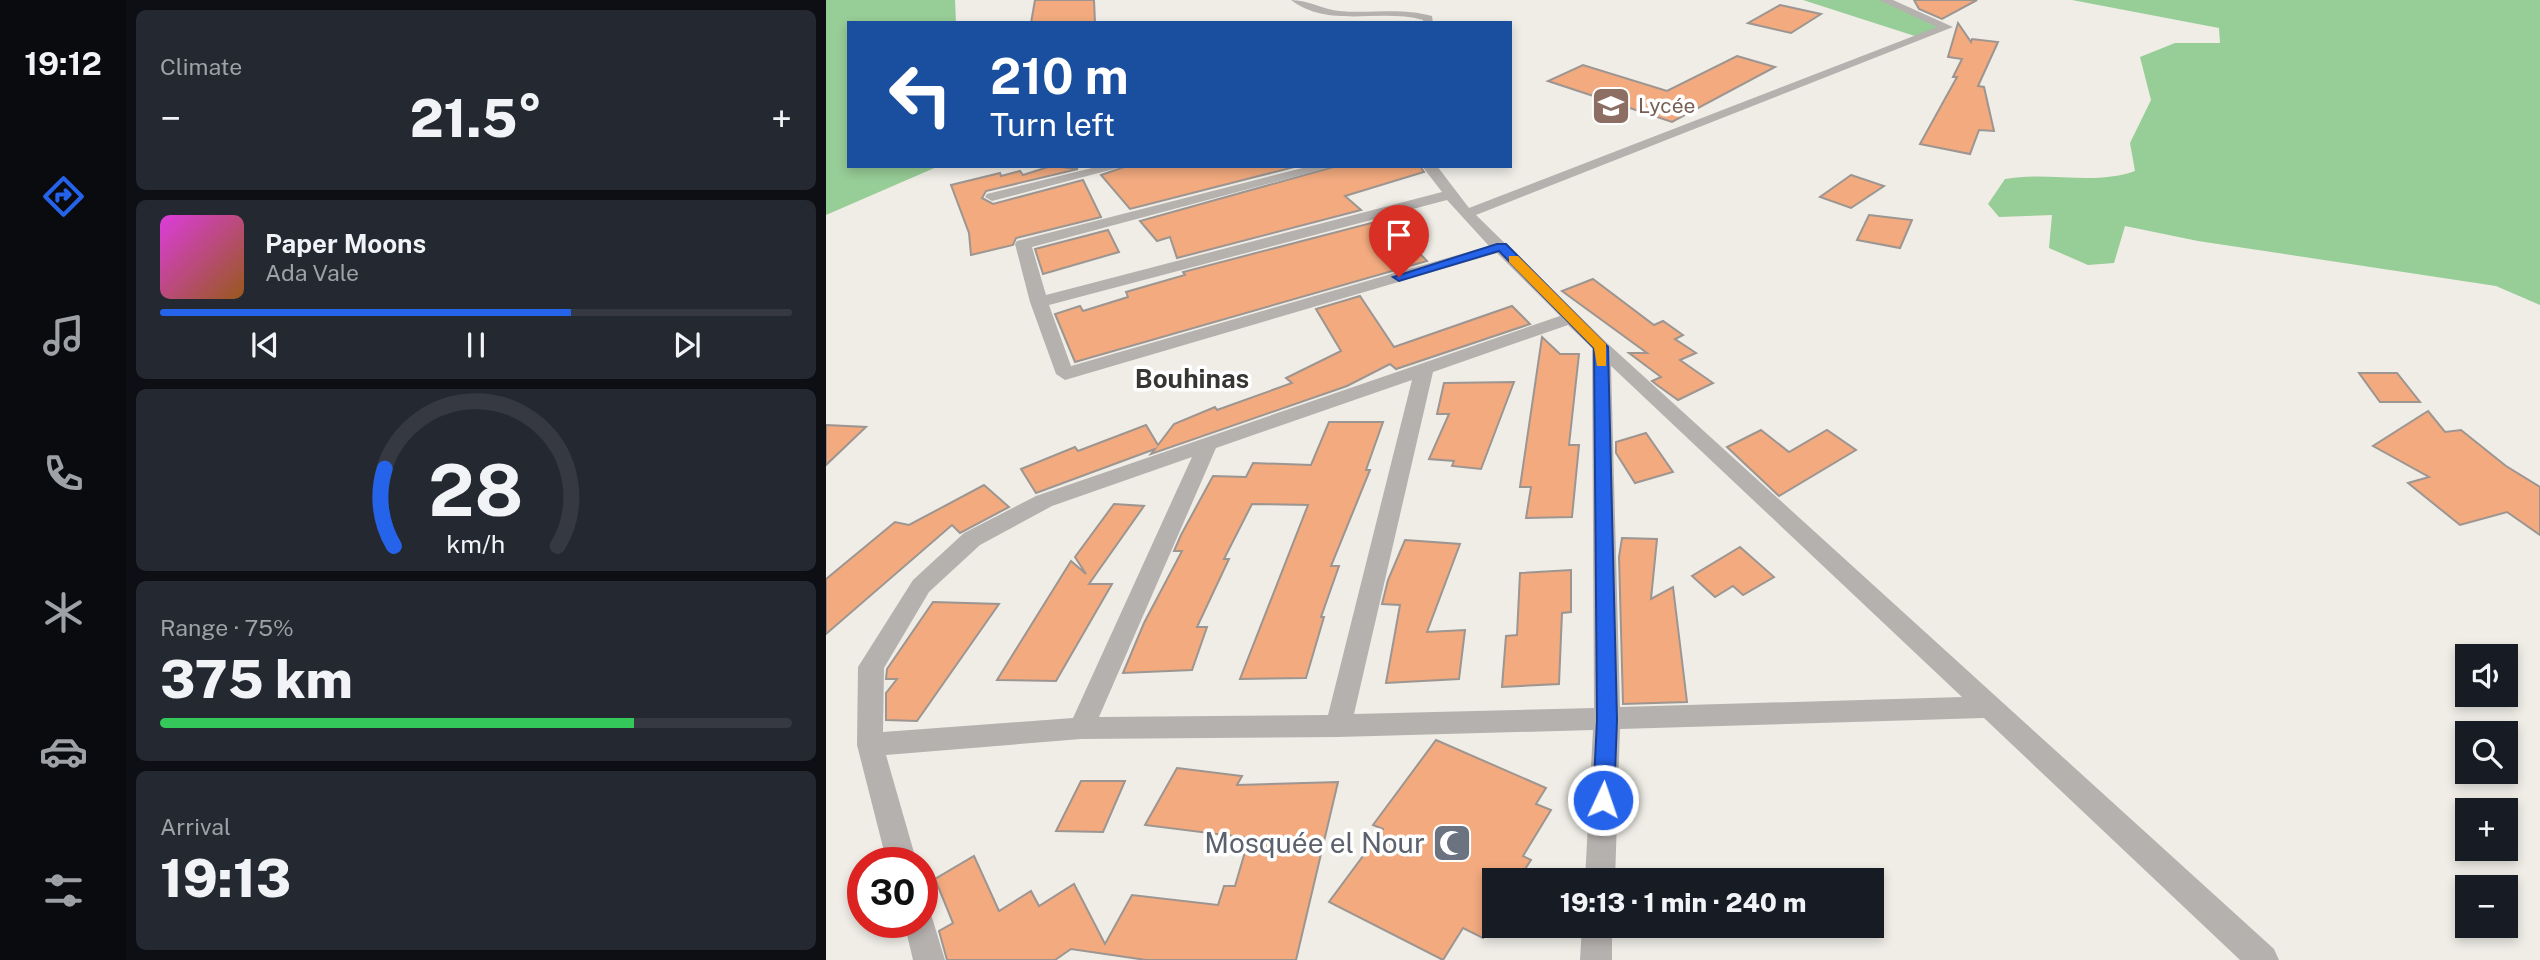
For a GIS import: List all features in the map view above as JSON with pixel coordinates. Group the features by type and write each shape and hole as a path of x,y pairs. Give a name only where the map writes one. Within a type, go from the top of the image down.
{"street":[{"path":"1296,0 1336,14 1409,13 1420,14 1428,21"},
{"path":"1401,0 1407,5 1409,13"},
{"path":"1466,215 1947,27 1884,0"},
{"path":"992,197 1110,168"},
{"path":"1320,168 1023,244 1039,302 1065,374 1502,247"},
{"path":"1430,168 1448,195 1466,215 1502,247 1601,347 1993,707 2263,960"},
{"path":"1039,302 1448,195"},
{"path":"898,847 870,746 872,667 921,586 972,540 1044,501 1571,318"},
{"path":"1601,347 1607,720 1601,868"},
{"path":"1338,726 1424,370"},
{"path":"1081,728 1208,444"},
{"path":"870,746 1081,728 1607,720 1993,707"},
{"path":"923,938 929,960"},
{"path":"1596,960 1597,938"}],"green space":[{"path":"826,0 955,0 956,21 847,21 847,168 934,168 826,215"},
{"path":"1803,0 1884,0 1947,27 1921,38"},
{"path":"2072,0 2540,0 2540,305 2496,286 2198,241 2125,226 2114,263 2088,265 2049,248 2052,215 1999,217 1988,204 2005,179 2038,176 2087,178 2135,171 2130,143 2151,100 2140,57 2175,43 2220,43 2219,28"}],"building":[{"path":"1035,0 1094,0 1095,21 1031,21"},
{"path":"1914,0 1977,0 1942,19 1919,9"},
{"path":"1780,5 1821,14 1791,33 1748,23"},
{"path":"1958,23 1971,42 1972,39 1998,42 1978,86 1984,87 1994,131 1979,130 1970,154 1920,144 1957,77 1953,77 1962,59 1948,57"},
{"path":"1737,56 1775,67 1672,122 1548,81 1583,65 1667,91"},
{"path":"1045,168 1078,169 986,191 982,198 993,204 1083,180 1101,217 1016,238 1013,245 971,255 969,233 951,185 1000,173 1001,176 1020,171 1023,175"},
{"path":"1121,168 1290,168 1130,209 1101,175"},
{"path":"1330,168 1421,168 1424,172 1345,196 1361,210 1177,258 1170,237 1157,241 1140,221"},
{"path":"1851,175 1884,186 1851,208 1820,197"},
{"path":"1869,215 1912,220 1900,248 1857,240"},
{"path":"1375,222 1398,242 1406,239 1427,261 1075,362 1055,314 1080,306 1083,311 1128,297 1126,292 1185,275 1183,272"},
{"path":"1108,230 1119,252 1043,274 1035,249"},
{"path":"1593,279 1654,325 1663,321 1683,335 1675,339 1696,353 1680,360 1713,383 1678,400 1652,381 1661,377 1629,353 1647,353 1562,291"},
{"path":"1360,296 1394,347 1512,306 1530,324 1396,369 1390,364 1347,386 1151,454 1155,449 1036,493 1021,469 1075,447 1078,451 1146,425 1158,445 1174,424 1215,407 1217,410 1292,383 1286,378 1341,351 1316,309"},
{"path":"1542,337 1560,354 1579,354 1569,445 1579,445 1572,517 1526,518 1531,487 1520,487"},
{"path":"2359,373 2397,373 2420,402 2380,402"},
{"path":"1514,382 1481,469 1452,466 1454,461 1429,459 1449,414 1437,414 1444,383"},
{"path":"2428,411 2445,432 2461,430 2506,466 2540,487 2540,535 2507,512 2460,525 2408,483 2429,477 2373,446"},
{"path":"1329,422 1383,422 1366,470 1370,470 1331,566 1339,566 1321,617 1324,617 1306,678 1240,679 1308,505 1252,504 1224,559 1229,559 1197,627 1207,627 1192,670 1123,673 1144,623 1182,551 1174,551 1181,535 1213,476 1246,477 1253,463 1311,465"},
{"path":"826,425 866,427 826,465"},
{"path":"1761,430 1789,452 1827,430 1856,450 1779,496 1727,447"},
{"path":"1646,433 1673,472 1635,483 1616,453 1616,442"},
{"path":"984,485 1009,507 960,533 952,525 826,634 826,579 895,522 909,525"},
{"path":"1114,504 1144,506 1089,584 1112,584 1056,681 997,680 1071,561 1086,574 1075,557"},
{"path":"1622,538 1657,539 1651,599 1673,587 1687,702 1623,704 1619,557"},
{"path":"1405,540 1460,544 1427,632 1465,630 1459,679 1386,683 1400,605 1382,604 1388,580"},
{"path":"1740,547 1774,577 1743,595 1733,586 1715,597 1692,576"},
{"path":"1571,570 1571,612 1562,613 1559,684 1502,687 1506,636 1517,635 1520,573"},
{"path":"933,602 999,604 917,721 886,720 886,693 897,679 886,679 887,669"},
{"name":"Mosquée el Nour","path":"1436,740 1546,788 1536,804 1551,810 1523,856 1531,860 1526,868 1482,868 1482,938 1463,928 1443,960 1329,902 1383,829 1373,825"},
{"path":"1177,768 1242,776 1237,785 1338,782 1296,960 1146,960 1071,949 1055,960 947,960 939,931 953,923 938,886 938,877 974,856 999,911 1031,891 1039,906 1074,884 1105,944 1132,895 1218,905 1224,886 1235,886 1249,838 1145,825"},
{"path":"1081,781 1125,781 1103,832 1056,831"}],"slow traffic":[{"path":"1513,259 1601,347 1601,363"}],"place":[{"name":"Lycée","path":"1611,106"},
{"name":"Mosquée el Nour","path":"1452,843"}],"district":[{"name":"Bouhinas","path":"1192,379"}],"route":[{"path":"1399,277 1502,247 1601,347 1607,720 1603,800"}]}
